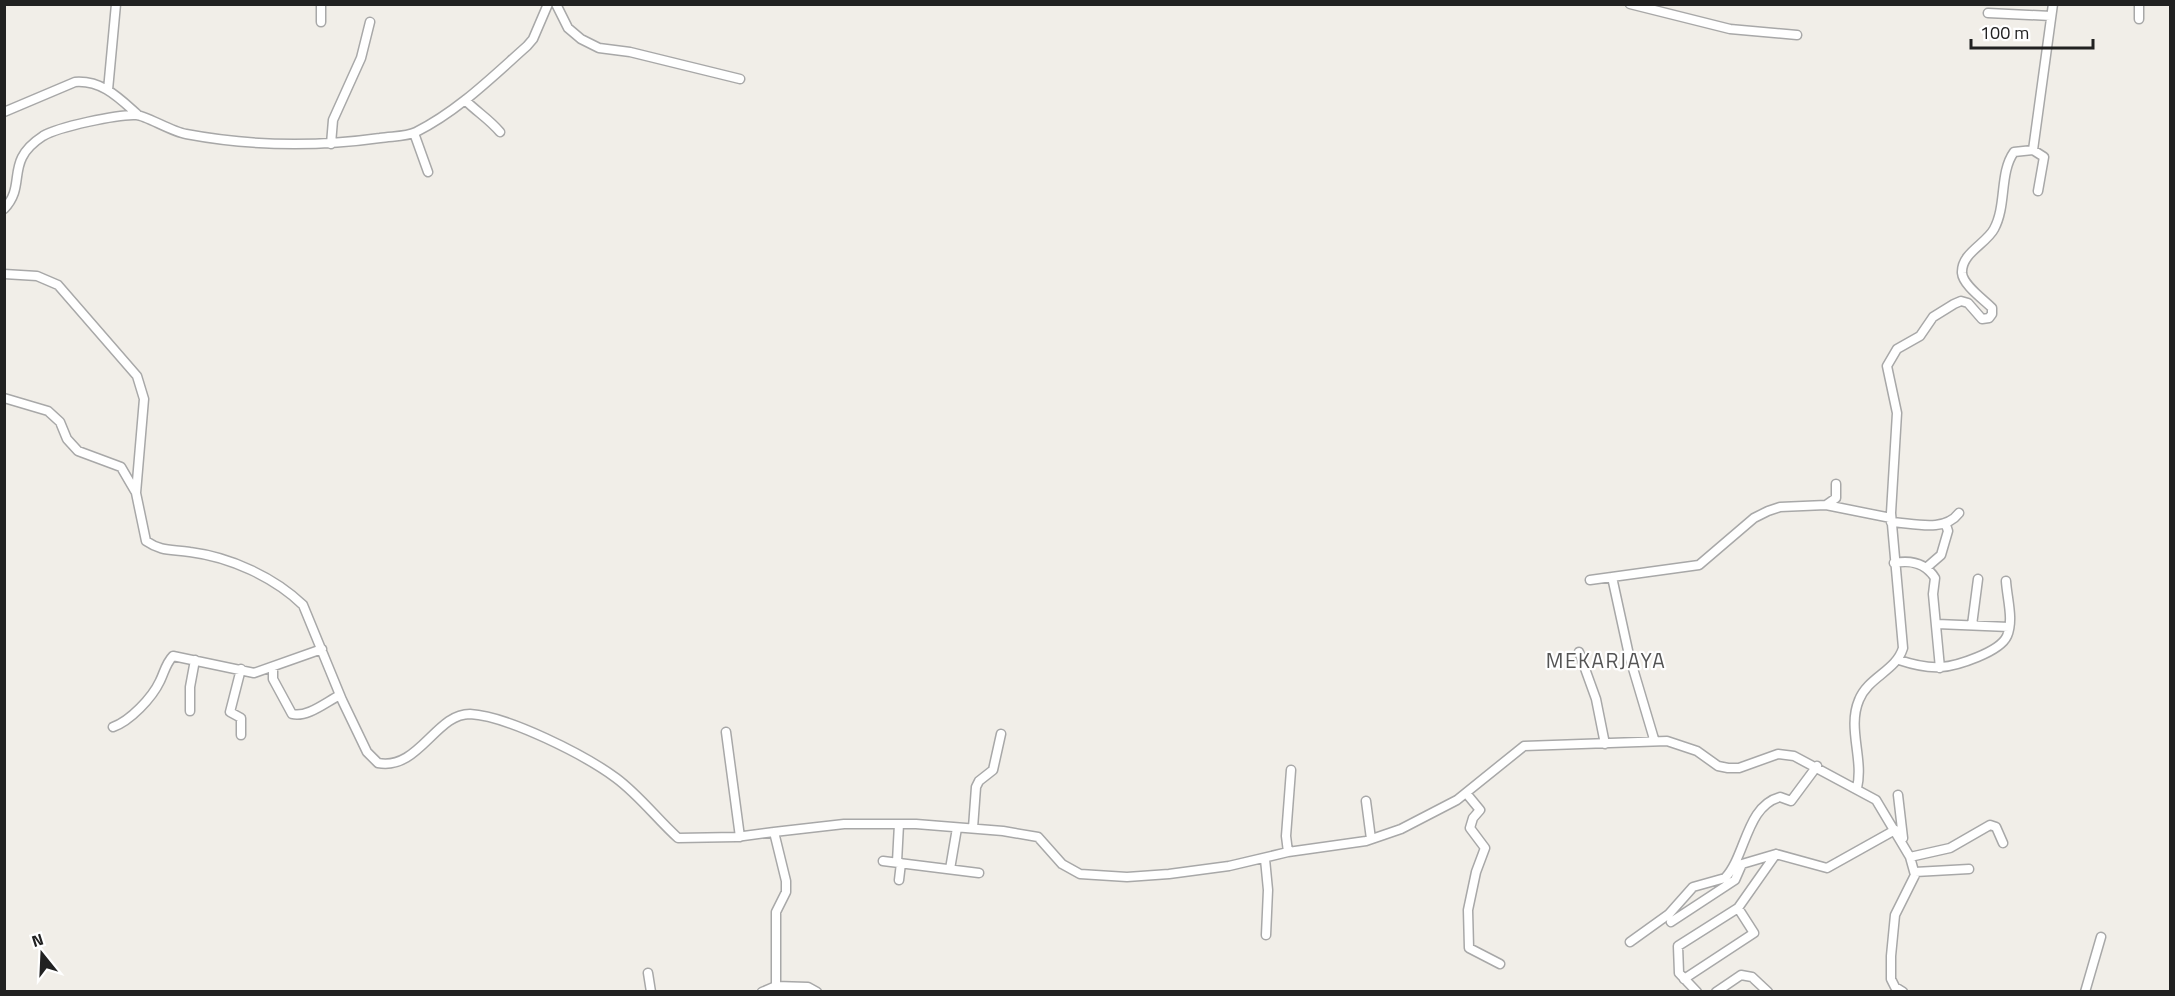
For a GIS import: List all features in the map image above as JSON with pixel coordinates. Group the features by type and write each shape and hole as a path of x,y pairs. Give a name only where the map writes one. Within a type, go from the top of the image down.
{"street":[{"path":"108,90 116,4"},
{"path":"321,4 321,22"},
{"path":"4,112 75,82 85,81 108,90 137,114 183,134 303,145 331,144 414,133 465,100 527,46 533,39 548,4"},
{"path":"556,4 568,28 580,39 599,48 630,52 740,79"},
{"path":"1630,4 1730,30 1797,35"},
{"path":"2033,150 2053,4"},
{"path":"2139,4 2139,19"},
{"path":"1988,13 2051,16"},
{"path":"331,144 333,120 361,58 370,22"},
{"path":"465,100 480,115 487,116 500,132"},
{"path":"4,209 14,194 20,158 45,135 69,126 137,114"},
{"path":"414,133 428,172"},
{"path":"1857,788 1860,768 1854,719 1858,703 1863,690 1899,660 1903,648 1903,628 1891,520 1897,413 1887,366 1897,349 1920,336 1933,317 1954,304 1961,301 1968,303 1982,319 1989,318 1992,308 1963,279 1962,270 1964,263 1978,245 1993,231 1998,219 2008,159 2014,152 2033,150 2044,157 2038,191"},
{"path":"4,274 37,276 58,285 137,376 144,399 136,493"},
{"path":"4,398 48,411 60,422 67,439 78,451 121,466 136,493 146,541 168,552 189,552 222,559 274,583 303,605 367,753 378,763 393,765 404,760 449,721 459,715 470,714 519,728 579,755 617,778 678,838 685,840 740,837 844,824 973,828 1038,837 1069,870 1092,877 1168,874 1371,839 1428,817 1466,793 1524,746 1654,740 1682,744 1697,751 1718,766 1728,768 1739,768 1778,754 1794,756 1817,766 1876,800 1910,857 1915,872 1897,910 1892,938 1891,979 1895,987 1903,992"},
{"path":"1827,505 1836,498 1836,484"},
{"path":"1590,580 1699,565 1754,518 1780,507 1827,505 1891,520 1946,525 1959,513"},
{"path":"1926,568 1941,555 1948,531 1946,525"},
{"path":"1894,563 1909,560 1926,568 1935,578 1933,594 1940,668"},
{"path":"1612,577 1629,655 1654,740"},
{"path":"1972,625 1978,579"},
{"path":"1899,660 1940,668 1971,660 2002,644 2007,636 2008,627 2006,581"},
{"path":"1937,624 2008,627"},
{"path":"113,727 121,724 151,693 171,658 195,660 254,673 322,649"},
{"path":"1579,652 1596,699 1605,744"},
{"path":"190,711 190,687 195,660"},
{"path":"273,667 273,679 292,714 298,716 312,711 340,695"},
{"path":"241,669 230,712 241,718 241,735"},
{"path":"726,732 740,837"},
{"path":"973,828 976,787 979,781 993,770 1000,734"},
{"path":"1630,942 1670,914 1693,887 1725,878 1751,826 1769,802 1780,797 1791,801 1817,766"},
{"path":"1288,852 1292,770"},
{"path":"1466,793 1480,810 1473,818 1470,828 1485,848 1476,872 1468,910 1469,948 1500,964"},
{"path":"1899,795 1903,842"},
{"path":"1366,801 1371,839"},
{"path":"899,824 899,880"},
{"path":"1910,857 1950,848 1990,825 1996,827 2003,843"},
{"path":"950,869 957,828"},
{"path":"1671,922 1735,880 1742,864 1776,854 1827,868 1895,830"},
{"path":"774,832 786,881 786,892 776,912 776,986"},
{"path":"1697,992 1679,973 1678,946 1738,908 1776,854"},
{"path":"1265,859 1268,890 1266,935"},
{"path":"883,861 979,873"},
{"path":"1915,872 1969,869"},
{"path":"1684,980 1754,933 1738,908"},
{"path":"2085,992 2101,937"},
{"path":"648,973 651,992"},
{"path":"1716,992 1741,975 1752,977 1768,992"},
{"path":"762,992 776,986 808,987 817,992"}],"district":[{"name":"MEKARJAYA","path":"1606,661"}]}
